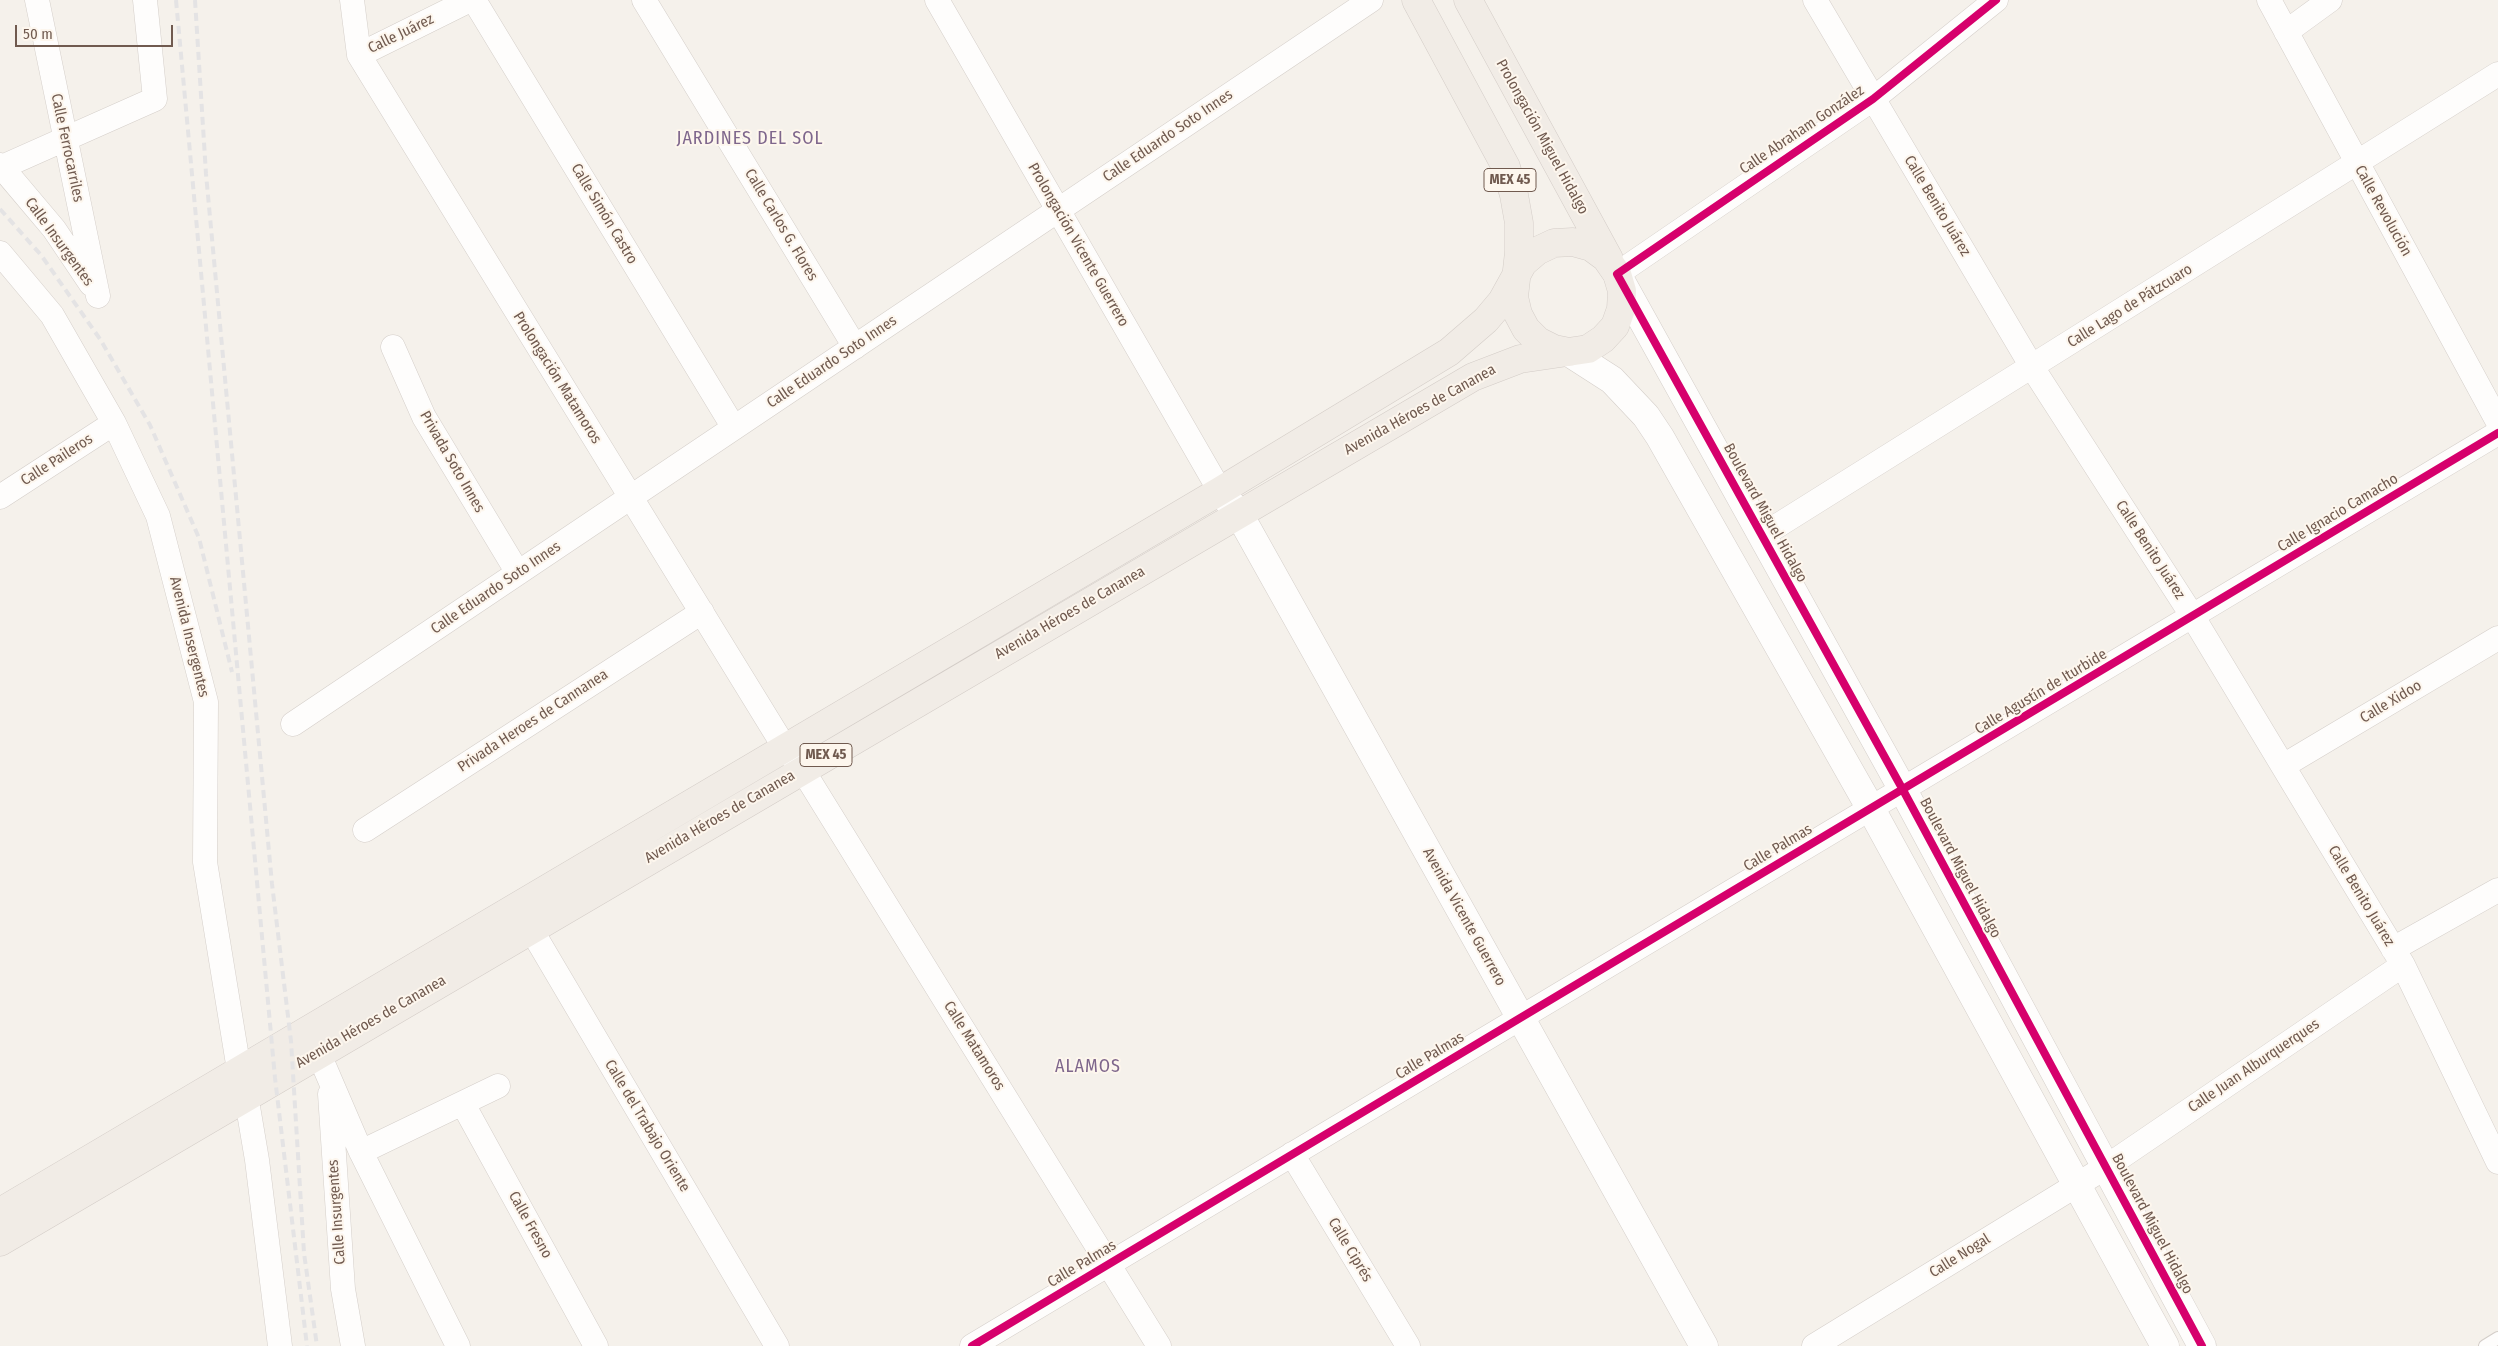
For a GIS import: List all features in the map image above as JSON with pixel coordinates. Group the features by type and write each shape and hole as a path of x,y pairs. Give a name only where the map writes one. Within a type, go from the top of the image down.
{"main road":[{"name":"MEX 45","path":"1416,0 1506,167 1519,223 1519,252 1514,280 1514,297 1518,314 1526,329 1538,341 1554,349 1570,353"},
{"name":"Prolongación Miguel Hidalgo","path":"1468,0 1617,274"},
{"name":"Avenida Héroes de Cananea","path":"0,1212 243,1083 318,1054 524,918 785,748 1220,491 1449,352 1486,320 1524,263 1537,251 1554,244 1573,242 1591,247 1606,258 1617,274 1622,291 1621,309 1615,326 1604,339 1588,349 1520,359 1472,378 802,770 524,918"},
{"name":"Avenida Héroes de Cananea","path":"0,1242 243,1083"}],"street":[{"name":"Calle Ferrocarriles","path":"37,0 98,296"},
{"path":"1,166 155,99 145,0"},
{"name":"Prolongación Matamoros","path":"352,0 359,55 785,748"},
{"name":"Calle Juárez","path":"359,55 472,0"},
{"name":"Calle Simón Castro","path":"472,0 734,428"},
{"name":"Calle Carlos G. Flores","path":"644,0 855,347"},
{"name":"Prolongación Vicente Guerrero","path":"937,0 1220,491"},
{"name":"Calle Eduardo Soto Innes","path":"293,724 1371,0"},
{"name":"Calle Benito Juárez","path":"1814,0 2032,367 2193,617 2398,957 2498,1162"},
{"name":"Calle Abraham González","path":"1617,274 1873,99 1996,0"},
{"name":"Calle Revolución","path":"2269,0 2498,422"},
{"path":"2286,32 2330,0"},
{"name":"Calle Lago de Pátzcuaro","path":"1762,536 2498,74"},
{"name":"Calle Insurgentes","path":"1,166 54,229 98,296"},
{"name":"Avenida Insergentes","path":"0,253 52,315 114,423 158,516 206,702 205,862 243,1083"},
{"name":"Boulevard Miguel Hidalgo","path":"1617,274 1903,790 2202,1346"},
{"name":"Privada Soto Innes","path":"393,347 424,417 518,573"},
{"path":"1570,353 1612,380 1646,416 1660,436 1871,809 2165,1346"},
{"path":"1660,436 1696,414"},
{"name":"Calle Paileros","path":"0,497 114,423"},
{"name":"Calle Ignacio Camacho","path":"2193,617 2498,433"},
{"name":"Avenida Vicente Guerrero","path":"1220,491 1239,514 1704,1346"},
{"name":"Privada Heroes de Cannanea","path":"365,830 702,612"},
{"name":"Calle Agustín de Iturbide","path":"1903,790 2193,617"},
{"name":"Calle Xidoo","path":"2283,766 2498,638"},
{"name":"Calle Matamoros","path":"785,748 802,770 1159,1346"},
{"name":"Calle Palmas","path":"972,1346 1903,790"},
{"name":"Calle Juan Alburquerques","path":"2106,1167 2398,957 2498,890"},
{"name":"Calle del Trabajo Oriente","path":"524,918 777,1346"},
{"path":"318,1054 362,1152 458,1346"},
{"name":"Calle Insurgentes","path":"318,1054 343,1289 353,1346"},
{"path":"243,1083 257,1160 280,1346"},
{"path":"362,1152 498,1086"},
{"name":"Calle Fresno","path":"463,1104 596,1346"},
{"name":"Calle Ciprés","path":"1292,1154 1408,1346"},
{"name":"Calle Nogal","path":"1814,1346 2106,1167"}],"lane":[{"path":"2486,1346 2498,1338"}],"railway":[{"path":"176,0 275,1078 307,1346"},
{"path":"195,0 206,174 272,884 291,1041 304,1253 317,1346"},
{"path":"0,209 41,255 100,339 150,425 199,538 232,672"}],"cycle path":[{"path":"1996,0 1873,99 1617,274 1903,790 2202,1346"},
{"path":"972,1346 2498,433"}],"district":[{"name":"JARDINES DEL SOL","path":"750,139"},
{"name":"ALAMOS","path":"1088,1067"}]}
